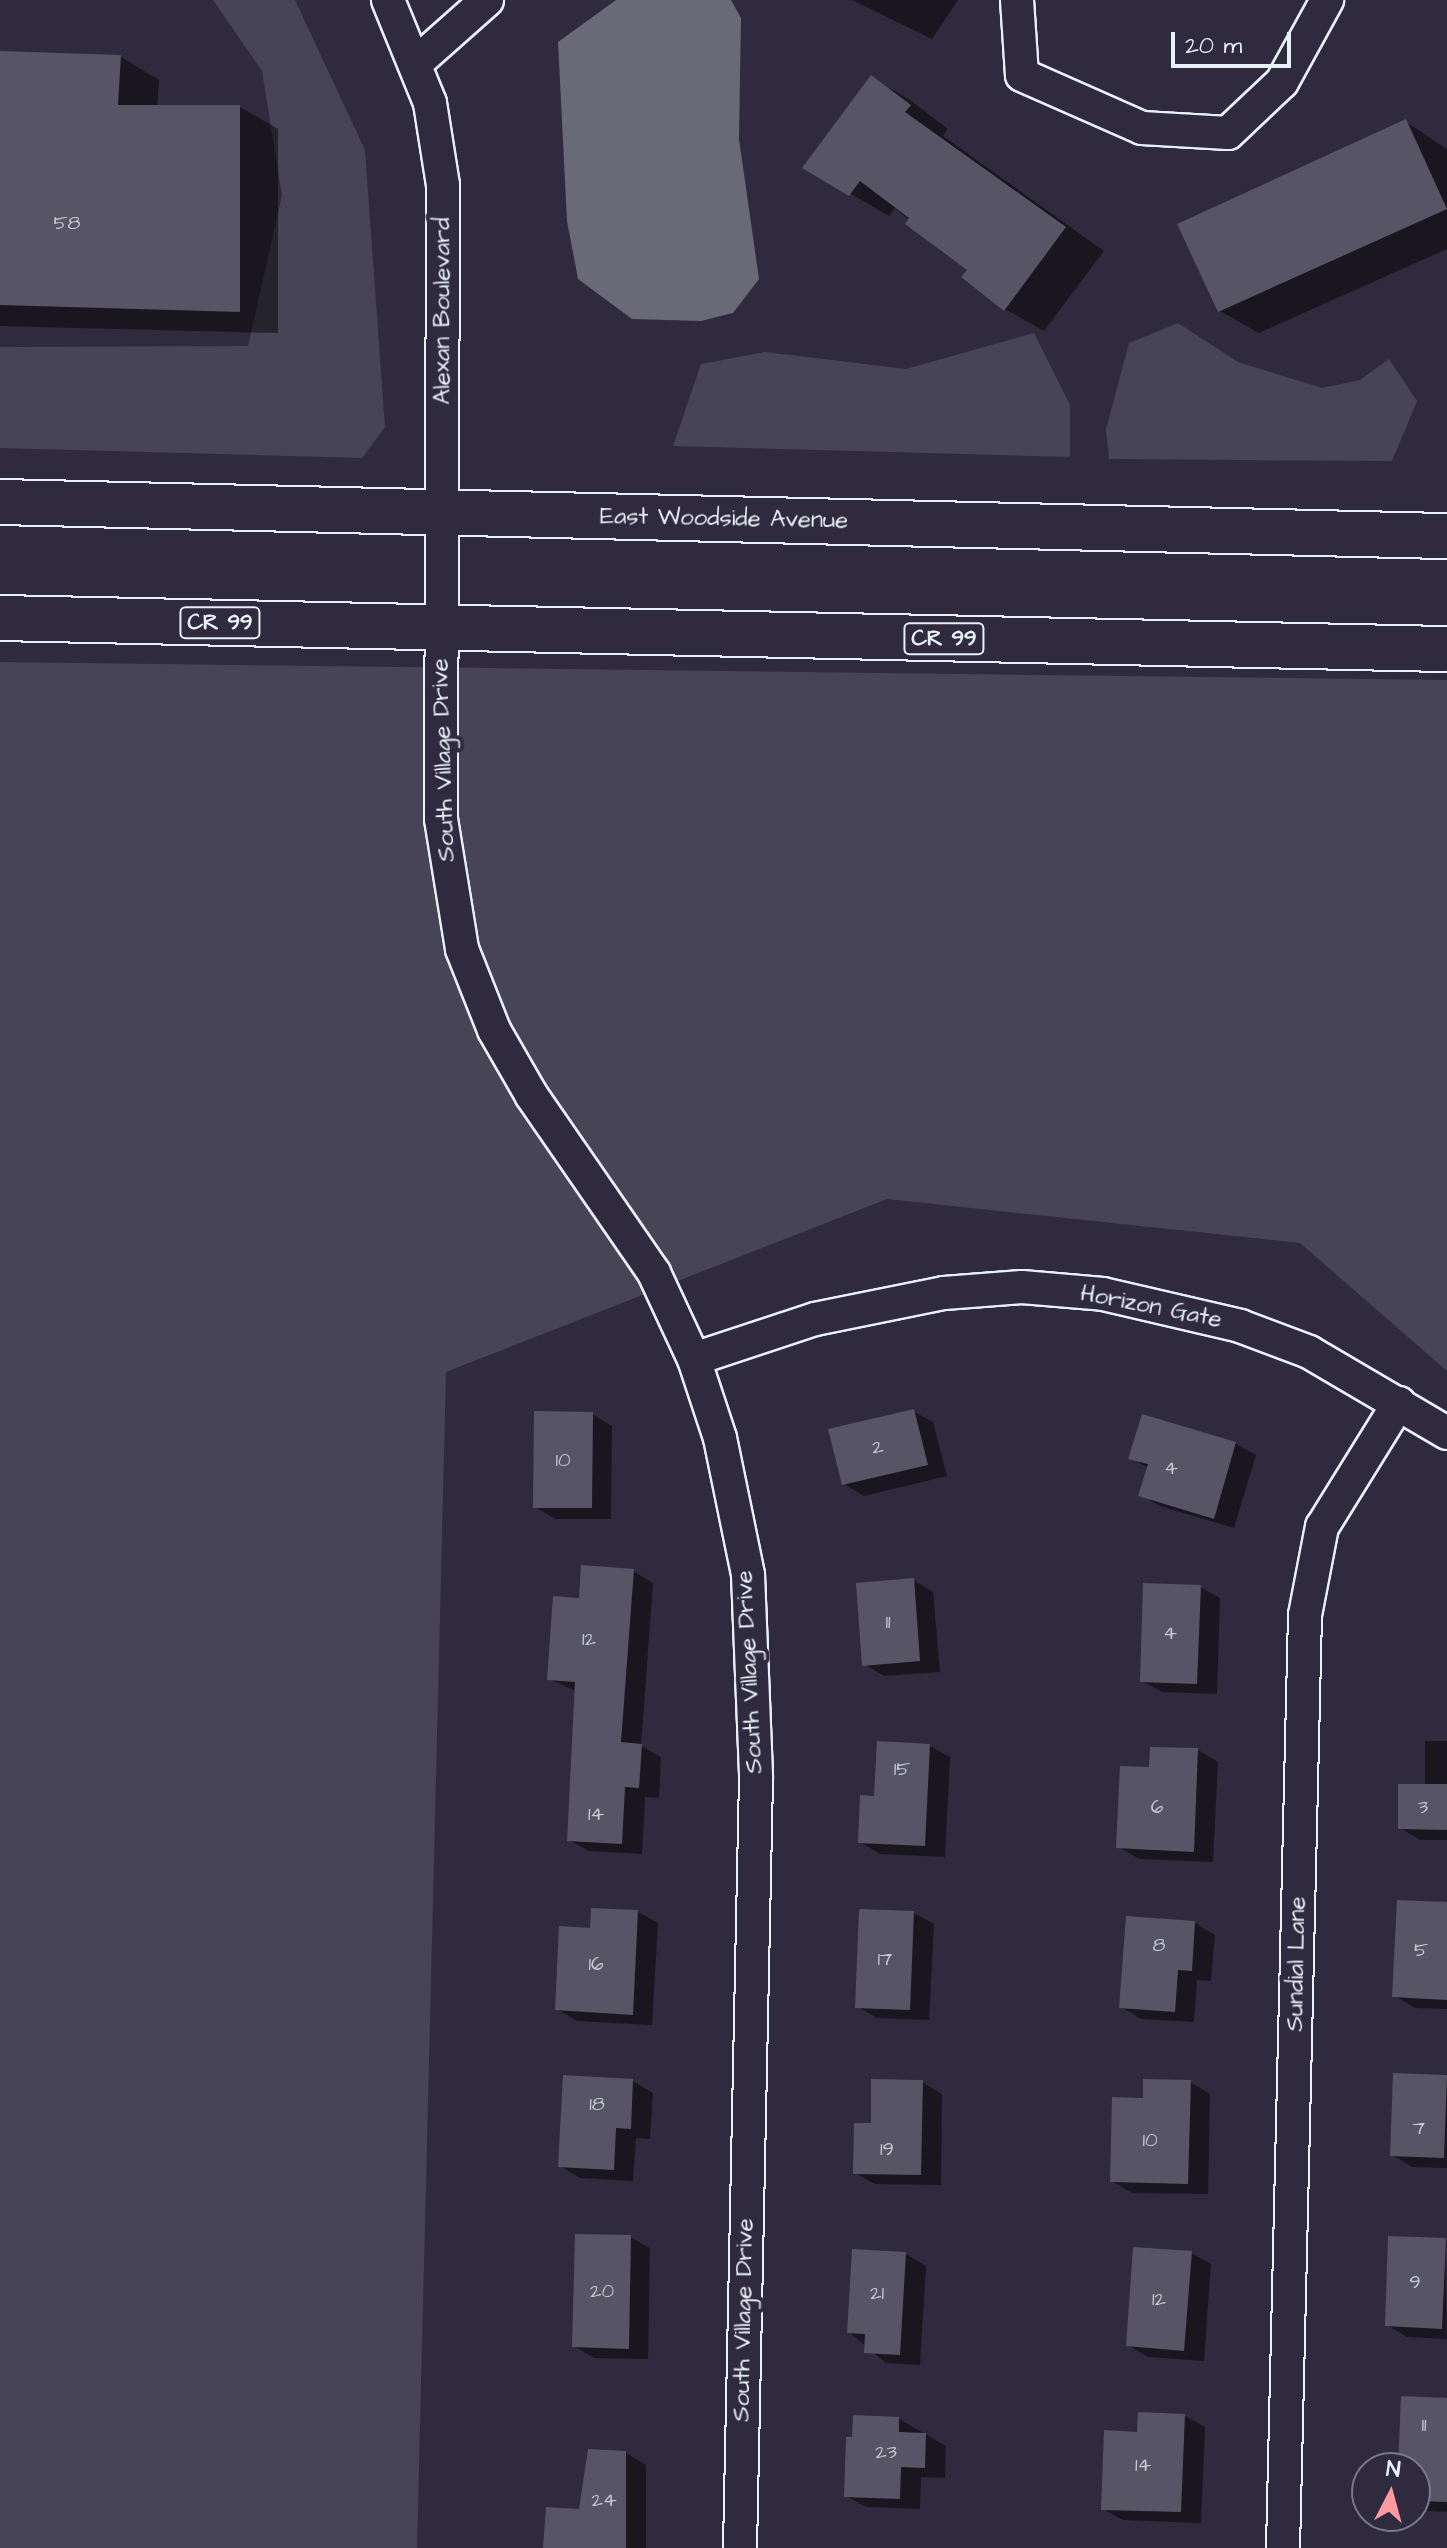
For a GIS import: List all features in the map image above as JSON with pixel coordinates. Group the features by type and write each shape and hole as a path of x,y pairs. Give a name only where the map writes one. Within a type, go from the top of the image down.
{"main road":[{"name":"East Woodside Avenue","path":"0,502 1447,536"},
{"name":"CR 99","path":"0,618 1447,649"}],"street":[{"path":"416,63 487,0"},
{"path":"1017,0 1022,75 1142,128 1228,133 1282,82 1327,0"},
{"name":"Alexan Boulevard","path":"389,1 416,63 440,143 443,185 441,628"},
{"name":"South Village Drive","path":"441,628 441,819 462,949 494,1030 532,1096 654,1273 694,1359 736,1505 748,1575 756,1696 740,2548"},
{"name":"Horizon Gate","path":"694,1359 879,1304 1022,1287 1103,1294 1240,1326 1309,1352 1447,1433"},
{"name":"Sundial Lane","path":"1283,2548 1305,1615 1322,1527 1399,1403"}],"shaded area":[{"path":"213,0 295,0 365,150 385,427 362,458 0,448 0,347 248,346 282,195 262,71"},
{"path":"1178,323 1238,362 1322,388 1360,380 1389,359 1417,401 1392,461 1109,459 1106,429 1129,343"},
{"path":"1034,333 1070,405 1070,457 673,446 701,364 765,352 906,369"},
{"path":"0,662 1447,680 1447,1371 1300,1243 887,1199 446,1372 417,2548 0,2548"}],"water":[{"path":"616,0 731,0 741,18 739,139 759,279 733,313 701,321 632,319 578,279 567,221 558,42"}],"building":[{"path":"0,51 121,55 118,105 240,105 240,312 0,305"},
{"path":"871,75 911,105 905,112 1066,227 1004,311 961,277 967,270 905,224 909,218 860,181 849,196 802,168"},
{"path":"1406,119 1447,209 1218,312 1177,224"},
{"path":"914,1409 928,1465 842,1485 828,1429"},
{"path":"534,1411 593,1412 592,1508 533,1508"},
{"path":"1142,1414 1236,1442 1214,1519 1138,1496 1148,1464 1128,1459"},
{"path":"581,1565 634,1569 621,1742 642,1744 639,1788 625,1787 622,1844 567,1841 575,1682 547,1680 553,1596 579,1598"},
{"path":"914,1578 920,1661 862,1666 856,1583"},
{"path":"1143,1583 1201,1585 1197,1684 1140,1682"},
{"path":"877,1741 930,1744 925,1846 858,1843 860,1795 874,1796"},
{"path":"1150,1747 1198,1748 1194,1852 1116,1848 1120,1766 1149,1767"},
{"path":"1398,1784 1447,1784 1447,1830 1398,1829"},
{"path":"1397,1900 1447,1902 1447,2000 1392,1997"},
{"path":"591,1908 638,1910 633,2015 555,2010 559,1926 590,1928"},
{"path":"859,1909 914,1911 910,2010 855,2008"},
{"path":"1126,1916 1195,1921 1192,1971 1178,1970 1175,2012 1119,2008"},
{"path":"1393,2073 1447,2075 1444,2158 1390,2156"},
{"path":"563,2075 633,2079 631,2129 616,2128 614,2170 558,2167"},
{"path":"871,2079 923,2080 921,2175 853,2174 854,2123 871,2123"},
{"path":"1143,2079 1191,2080 1188,2184 1110,2182 1112,2097 1143,2098"},
{"path":"575,2234 631,2235 629,2349 572,2347"},
{"path":"1388,2236 1446,2238 1442,2329 1385,2326"},
{"path":"1133,2247 1192,2251 1184,2351 1126,2346"},
{"path":"852,2249 906,2252 900,2355 864,2353 865,2334 847,2333"},
{"path":"1401,2396 1447,2398 1447,2502 1431,2502 1431,2452 1399,2452"},
{"path":"1138,2412 1185,2414 1181,2512 1101,2510 1104,2430 1137,2432"},
{"path":"853,2415 899,2417 899,2432 926,2433 925,2468 901,2467 900,2499 844,2497 846,2437 852,2437"},
{"path":"588,2449 626,2451 626,2548 543,2548 546,2507 579,2509"}]}
